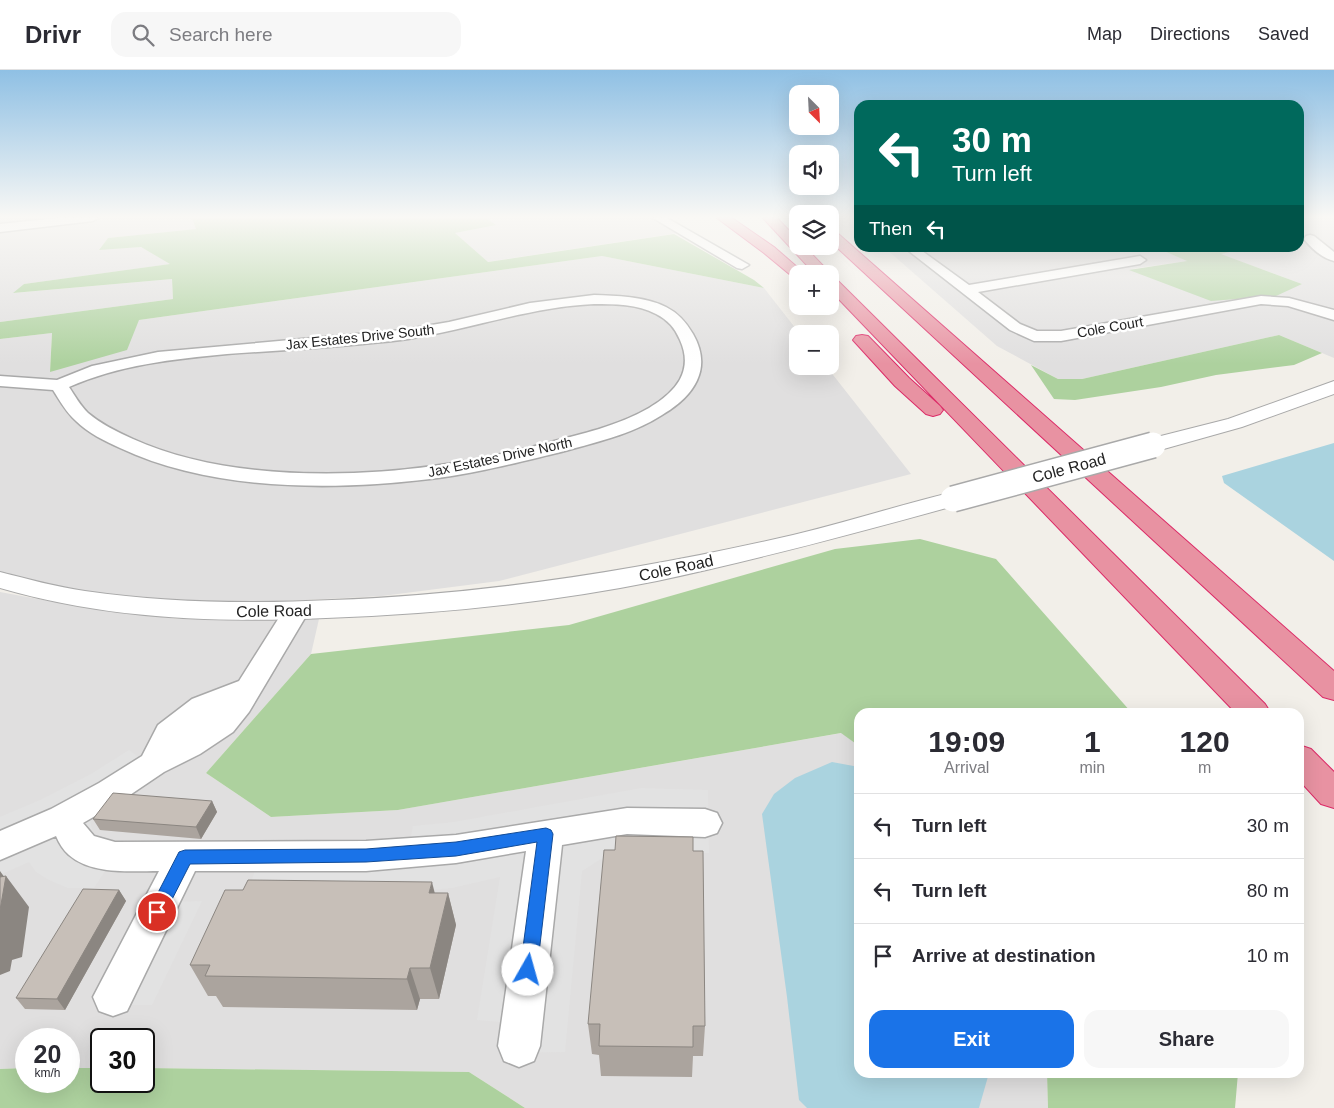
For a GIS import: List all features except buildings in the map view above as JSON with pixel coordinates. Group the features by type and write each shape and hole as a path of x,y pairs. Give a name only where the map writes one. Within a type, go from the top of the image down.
{"highway":[{"path":"866,266 1334,689"},
{"path":"839,290 1250,708"},
{"path":"936,308 975,346 1023,408"},
{"path":"839,315 902,382 975,448 1038,492"},
{"path":"1304,763 1334,794"}],"street":[{"name":"Cole Court","path":"936,266 1015,327 1034,336 1061,336 1261,300 1290,302 1334,315"},
{"path":"967,290 1103,266"},
{"name":"Jax Estates Drive South","path":"59,384 105,367 159,356 390,336 458,325 544,303 596,298 636,303 663,312 680,327 690,346 694,359"},
{"name":"Jax Estates Drive North","path":"59,384 78,413 88,422 120,441 162,457 205,468 244,474 282,478 348,479 401,476 466,467 547,449 618,429 656,411 680,392 693,371 694,359"},
{"path":"0,381 59,384"},
{"name":"Cole Road","path":"0,580 43,592 130,606 220,612 296,611 422,605 498,597 655,573 799,541 1235,423 1334,387"},
{"path":"0,846 63,818 110,792 153,764 190,746 222,724 239,706 248,688 296,611"},
{"path":"63,818 76,841 88,852 115,857 366,856 456,849 627,821 705,823"},
{"path":"519,1046 546,834"},
{"path":"113,997 185,857"}],"shaded area":[{"path":"0,266 153,266 24,284 14,293 172,279 173,299 0,322"},
{"path":"526,266 655,266 764,288 793,325 789,325 789,375 833,375 911,474 499,581 382,596 248,603 126,597 54,587 0,573 0,339 52,333 50,372 139,320"},
{"path":"906,266 1149,266 1130,269 1302,284 1254,266 1334,266 1334,358 1279,335 1082,379 1058,379 997,346"},
{"path":"0,592 87,608 178,619 319,619 311,654 206,773 271,817 398,810 842,733 854,742 854,1078 1047,1078 1048,1108 525,1108 469,1072 155,1068 155,1028 90,1028 90,1068 80,1068 80,1028 15,1028 15,1068 0,1069"},
{"path":"129,750 141,759 90,822 105,871 94,888 68,888 36,872 29,862 0,875 0,817 40,800 91,774"},
{"path":"641,788 708,790 709,853 642,853 601,859 582,871 565,1052 499,1053 501,1022 477,1020 500,877 452,888 410,892 248,892 255,870 410,842 413,826 454,822"},
{"path":"202,901 152,1005 123,1005 175,902"}],"green space":[{"path":"152,266 526,266 139,320 127,350 50,372 52,333 0,339 0,322 173,299 172,279 13,293 24,284"},
{"path":"655,266 730,266 764,288"},
{"path":"1152,266 1255,266 1302,284 1276,296 1211,301 1129,270"},
{"path":"1279,335 1322,353 1294,365 1216,375 1161,387 1075,400 1054,399 1031,365 1058,379 1082,379"},
{"path":"920,539 996,559 1127,708 854,708 854,742 841,733 398,810 271,817 206,773 311,654 569,625 835,549"},
{"path":"15,1068 15,1093 80,1093 80,1068 90,1068 90,1093 155,1093 155,1068 469,1072 525,1108 0,1108 0,1069"},
{"path":"1047,1078 1238,1078 1235,1108 1048,1108"}],"water":[{"path":"1334,443 1334,561 1224,483 1222,476"},
{"path":"832,762 854,766 854,1078 988,1078 979,1108 807,1108 799,1100 762,814 774,794 795,778"}],"route":[{"path":"157,912 185,857 366,856 456,849 546,834 528,970"}]}
